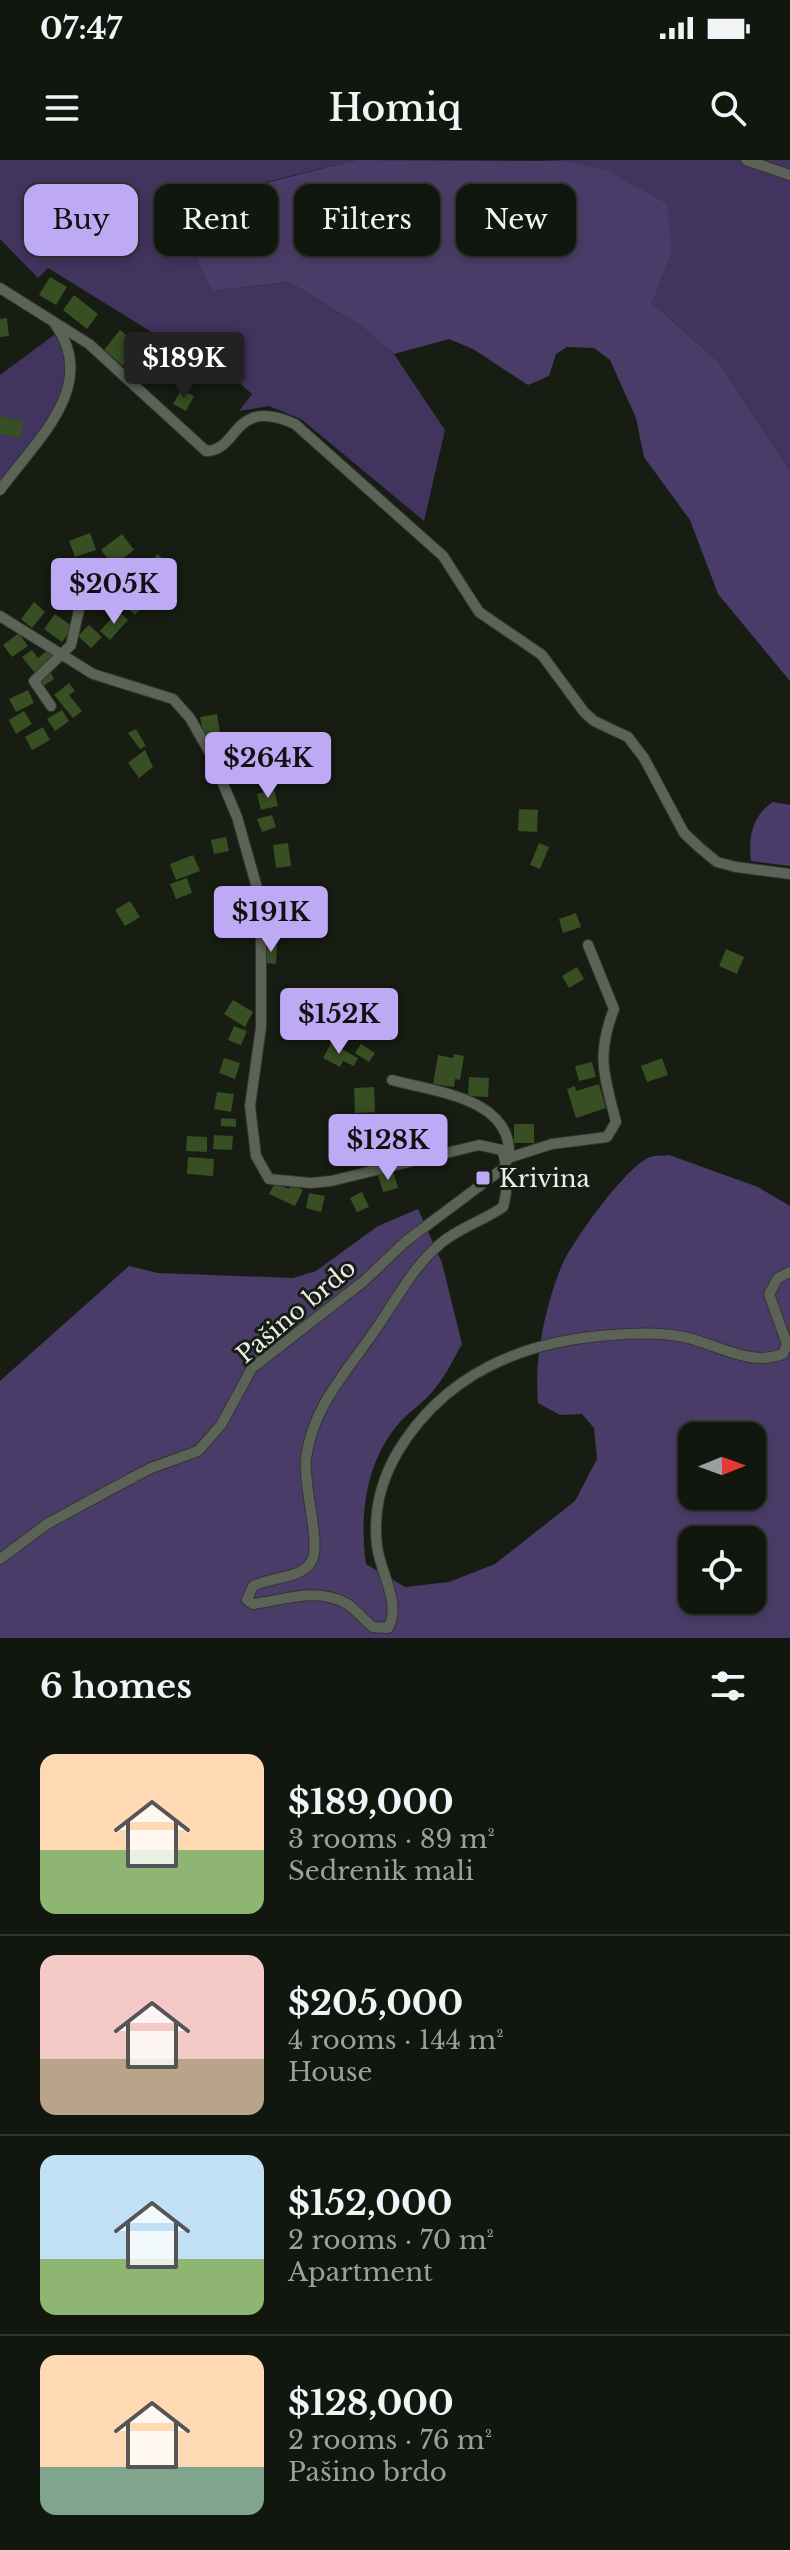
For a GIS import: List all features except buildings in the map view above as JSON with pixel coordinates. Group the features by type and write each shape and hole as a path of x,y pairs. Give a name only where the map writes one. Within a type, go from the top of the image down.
{"street":[{"path":"746,160 790,175"},
{"path":"0,288 49,315 89,344 206,451 219,447 243,421 258,416 276,416 304,431 443,556 479,612 542,655 594,721 628,737 644,758 684,833 717,862 790,874"},
{"path":"0,490 60,407 72,383 73,371 64,337 49,315"},
{"path":"51,706 34,681 71,645 92,568 100,567 121,574"},
{"path":"0,616 93,674 173,699 202,738 237,817 261,902 261,1027 250,1106 256,1156 269,1179 331,1181 479,1145 502,1150 506,1161"},
{"name":"Pašino brdo","path":"0,1559 47,1524 113,1488 151,1468 198,1451 221,1425 239,1386 252,1368 364,1281 406,1241 506,1161 552,1144 607,1137 613,1131 616,1122 601,1063 603,1038 614,1009 588,945"},
{"path":"392,1080 473,1102 494,1115 505,1129 507,1181 503,1207 443,1241 421,1261 343,1373 315,1420 305,1473 310,1521 317,1542 312,1562 304,1569 253,1586 247,1600 253,1604 315,1595 350,1606 373,1627 388,1628 393,1620 392,1605 377,1549 375,1513 382,1484 398,1452 419,1423 467,1378 502,1357 543,1345 629,1333 682,1337 750,1359 773,1358 783,1354 787,1344 769,1294 778,1278 790,1272"}],"shaded area":[{"path":"0,160 356,160 259,184 154,184 154,256 195,256 212,291 289,282 361,326 394,354 445,430 424,521 301,419 269,406 239,411 252,394 200,349 192,357 48,268 38,278 0,239"},
{"path":"356,160 564,161 606,170 667,204 672,253 652,303 719,362 790,471 790,681 718,594 690,520 644,457 636,418 610,360 594,348 567,347 556,354 549,376 528,385 473,349 449,339 394,354 361,326 289,282 212,291 195,256 278,256 278,184 262,184"},
{"path":"538,160 790,160 790,471 719,362 652,303 672,253 564,161"},
{"path":"58,332 68,374 56,408 0,483 0,375"},
{"path":"773,802 790,805 790,866 751,861 753,828 760,814"},
{"path":"669,1155 758,1187 790,1206 790,1638 0,1638 0,1381 129,1266 158,1273 293,1278 316,1271 378,1226 418,1209 442,1263 462,1344 436,1387 400,1422 379,1454 372,1471 365,1507 366,1564 405,1587 449,1582 495,1564 575,1501 597,1459 594,1428 582,1414 560,1415 538,1403 542,1333 562,1265 577,1239 628,1174 650,1157"}],"place":[{"name":"Krivina","path":"483,1178"}]}
